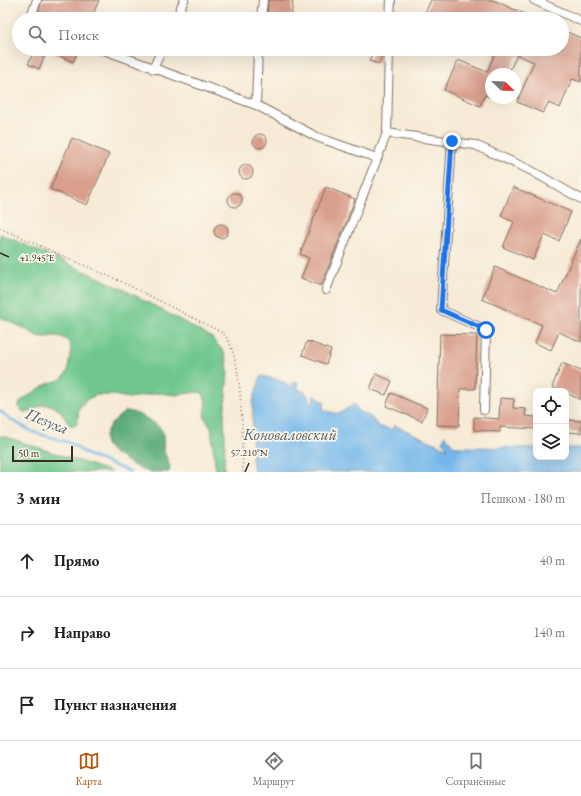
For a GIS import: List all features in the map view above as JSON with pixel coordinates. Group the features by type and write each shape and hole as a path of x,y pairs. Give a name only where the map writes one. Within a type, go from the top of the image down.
{"lane":[{"path":"33,12 38,0"},
{"path":"179,12 184,0"},
{"path":"262,12 263,0"},
{"path":"390,12 391,0"},
{"path":"534,0 561,12"},
{"path":"569,16 581,21"},
{"path":"119,56 256,105 317,137 377,158"},
{"path":"153,69 159,56"},
{"path":"256,105 258,56"},
{"path":"326,290 387,133 389,56"},
{"path":"387,133 475,145 530,170 581,200"},
{"path":"452,141 441,310 486,330 484,410"}],"path":[{"path":"0,228 122,282 222,333 227,338 231,346 240,388 243,472"}],"green space":[{"path":"0,234 127,291 211,337 223,351 227,361 228,372 224,419 224,472 216,472 211,428 204,416 206,401 203,393 197,392 176,395 159,393 129,398 113,395 97,395 87,399 79,408 77,424 74,426 70,425 61,412 52,406 40,406 28,412 24,412 19,408 21,401 45,385 62,379 68,371 71,347 69,342 62,337 37,336 0,317"},
{"path":"126,411 135,413 153,422 161,429 164,435 163,449 170,466 169,472 146,471 132,465 110,450 107,446 105,436 107,431 113,421"},
{"path":"0,436 3,436 112,472 0,472"}],"water":[{"name":"Коноваловский","path":"261,376 281,381 291,387 294,381 298,382 298,389 305,392 313,404 314,395 325,403 323,410 339,414 354,404 359,411 371,417 378,426 392,430 394,425 448,449 443,442 445,435 452,444 457,447 533,448 533,460 569,460 569,448 581,448 581,472 254,472 252,459 253,401"}],"building":[{"path":"42,0 99,0 94,12 38,12"},
{"path":"268,0 293,0 292,12 267,12"},
{"path":"431,0 493,0 520,12 425,12"},
{"path":"569,33 581,38 581,82 572,79 560,108 548,103 543,113 521,104 521,93 534,62 519,56 569,56"},
{"path":"32,56 44,56 39,69 28,64"},
{"path":"60,56 76,56 73,62"},
{"path":"371,56 382,56 379,64 369,61"},
{"path":"494,56 517,56 511,68 489,68"},
{"path":"458,60 485,71 485,95 480,106 444,90"},
{"path":"260,134 265,136 267,141 265,146 260,148 255,146 253,141 255,136"},
{"path":"72,138 109,154 87,205 50,189"},
{"path":"246,165 251,167 253,172 251,177 246,179 241,177 239,172 241,167"},
{"path":"326,187 355,199 321,286 301,278 309,258 300,254"},
{"path":"513,187 571,212 559,241 544,235 533,260 503,247 514,222 501,216"},
{"path":"235,193 240,195 242,200 240,205 235,207 230,205 228,200 230,195"},
{"path":"221,224 226,226 228,231 226,236 221,238 216,236 214,231 216,226"},
{"path":"581,239 581,342 559,332 551,350 535,343 542,325 482,299 495,267 557,294"},
{"path":"440,334 477,335 475,389 460,389 459,426 437,425"},
{"path":"307,341 331,350 326,364 302,355"},
{"path":"562,363 581,371 581,400 569,394 569,388 552,387"},
{"path":"376,374 392,381 386,395 370,389"},
{"path":"391,393 427,408 422,421 386,406"},
{"path":"500,398 514,399 513,408 526,409 525,416 533,417 533,429 500,427 500,432 474,430 474,417 499,419"},
{"path":"569,420 581,421 581,433 569,432"}],"waterway":[{"name":"Пезуха","path":"0,411 11,420 33,432 70,443 88,455 130,472"}],"route":[{"path":"452,141 441,310 486,330"}]}
